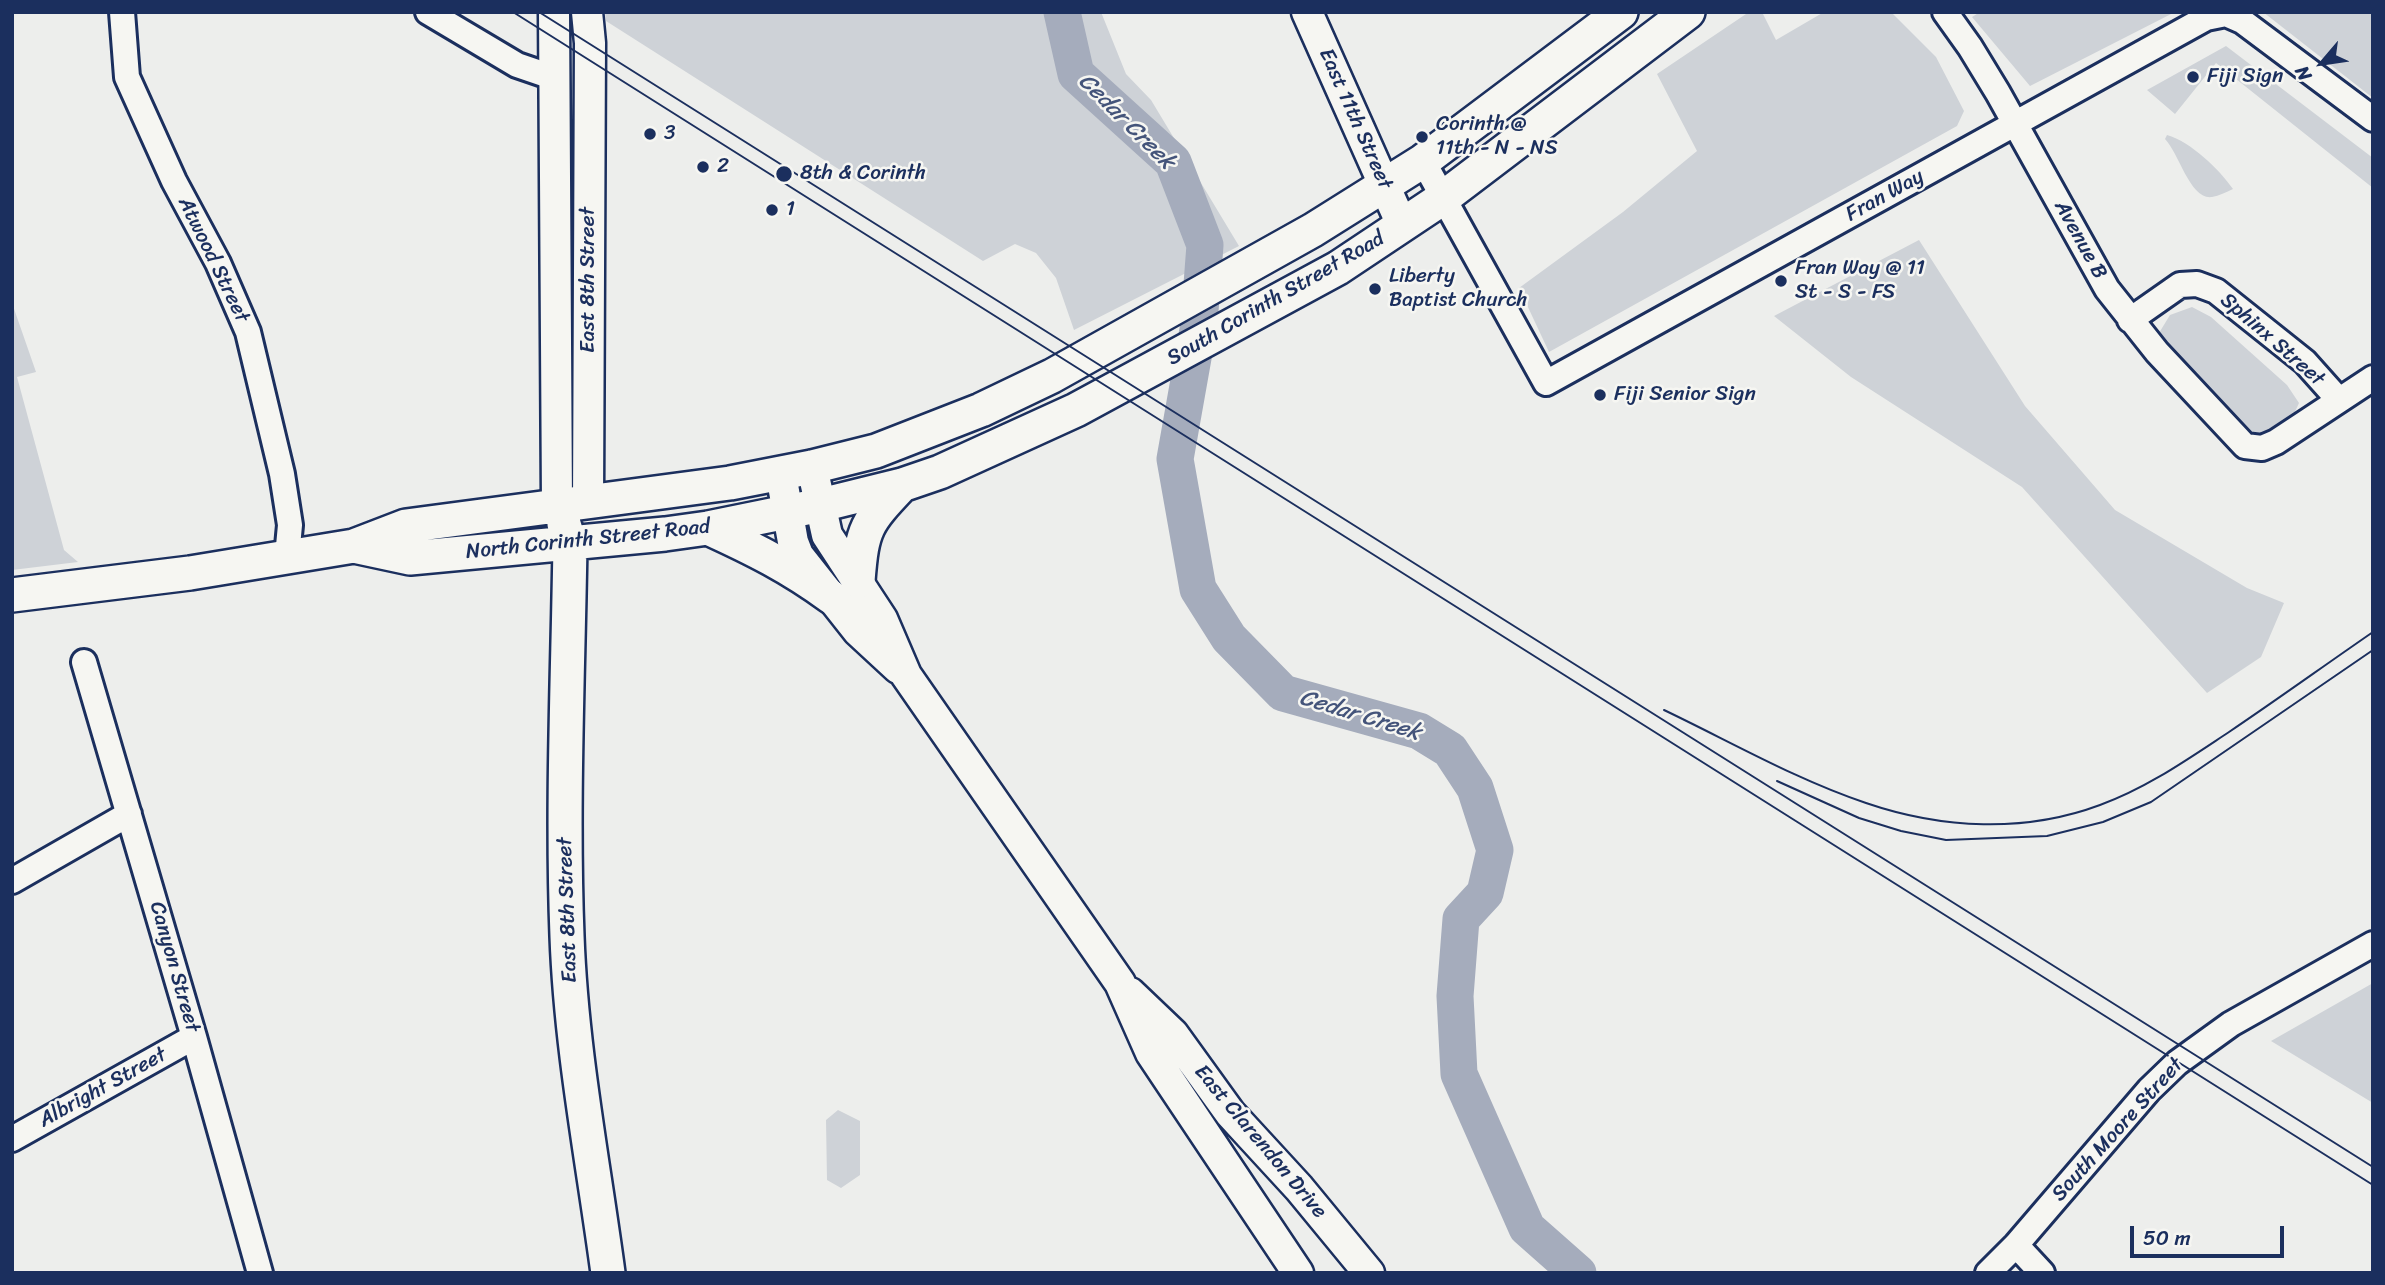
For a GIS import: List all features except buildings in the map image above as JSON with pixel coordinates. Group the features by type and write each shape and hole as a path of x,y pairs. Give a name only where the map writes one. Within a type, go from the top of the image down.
{"main road":[{"name":"South Corinth Street Road","path":"821,505 902,485 940,472 1076,410 1338,268 1443,198 1688,12"},
{"name":"South Corinth Street Road","path":"797,470 876,451 981,410 1052,376 1257,263 1423,161 1607,17"},
{"name":"North Corinth Street Road","path":"12,595 142,579 354,546 406,526 573,503 657,495 797,470"},
{"path":"708,528 760,551 795,571 845,589 864,532 874,514 902,485"},
{"name":"East 8th Street","path":"573,503 565,727 567,937 573,1022 608,1273"},
{"name":"North Corinth Street Road","path":"354,546 410,558 570,544 708,528 821,505"}],"street":[{"name":"Atwood Street","path":"122,12 127,77 174,181 218,262 248,332 282,474 290,525 287,557"},
{"path":"428,12 517,65 555,78"},
{"name":"East 8th Street","path":"554,12 573,503"},
{"name":"East 8th Street","path":"573,503 590,43 587,12"},
{"name":"East 11th Street","path":"1307,12 1402,225"},
{"name":"Avenue B","path":"1945,12 1970,47 2107,289 2130,320 2232,435 2245,446 2262,448 2276,442 2338,399"},
{"path":"2226,14 2242,21 2373,120"},
{"name":"Fran Way","path":"1443,198 1545,383 2206,18 2226,14"},
{"path":"1607,17 1623,63"},
{"path":"1423,161 1443,198"},
{"name":"Sphinx Street","path":"2130,320 2180,285 2197,284 2207,287 2216,291 2305,362 2338,399"},
{"path":"2338,399 2373,378"},
{"name":"East Clarendon Drive","path":"797,470 821,505 827,535 858,631 906,675 1120,983 1151,1053 1298,1273"},
{"name":"East Clarendon Drive","path":"797,470 787,512 798,555 845,589"},
{"name":"Canyon Street","path":"84,662 194,1037 254,1270"},
{"path":"12,881 129,814"},
{"name":"South Moore Street","path":"1988,1273 2016,1245 2149,1090 2177,1063 2231,1024 2373,944"},
{"name":"East Clarendon Drive","path":"1120,983 1173,1034 1230,1113 1308,1198 1368,1273"},
{"name":"Albright Street","path":"12,1139 194,1037"},
{"path":"2016,1245 2042,1273"}],"shaded area":[{"path":"605,12 1101,12 1126,74 1151,100 1239,246 1074,330 1056,278 1036,253 1015,244 983,261 606,21"},
{"path":"1749,12 1762,12 1776,40 1824,12 1891,12 1936,57 1964,111 1957,126 1549,352 1519,288 1623,212 1697,151 1657,74"},
{"path":"1980,12 2175,12 2030,86 1972,17"},
{"path":"2263,12 2373,12 2373,98"},
{"path":"2226,46 2373,158 2373,188 2216,63 2175,114 2147,90"},
{"path":"2167,135 2204,157 2233,189 2212,197 2197,191 2165,139"},
{"path":"1919,240 2025,406 2115,510 2247,588 2284,603 2261,657 2207,693 2022,487 1851,377 1774,316"},
{"path":"12,303 36,372 17,377 64,550 78,562 12,570"},
{"path":"2192,307 2211,317 2287,385 2299,403 2285,425 2271,432 2253,433 2204,387 2166,342 2159,333 2170,315"},
{"path":"2373,983 2373,1103 2271,1041"},
{"path":"838,1110 860,1121 860,1175 841,1188 827,1180 826,1120"}],"waterway":[{"name":"Cedar Creek","path":"1062,12 1076,74 1173,162 1205,245 1199,324 1175,459 1198,589 1229,638 1283,693 1419,731 1450,750 1475,788 1495,850 1485,893 1461,919 1455,996 1459,1074 1527,1228 1578,1273"}],"tram line":[{"path":"513,12 2373,1185"},
{"path":"539,12 2373,1167"},
{"path":"1664,710 1789,772 1866,803 1924,818 2013,824 2072,814 2100,805 2151,782 2229,732 2373,632"},
{"path":"1777,781 1859,818 1901,831 1946,840 2047,836 2103,822 2151,802 2373,650"}],"place":[{"name":"Fiji Sign","path":"2193,77"},
{"name":"3","path":"650,134"},
{"name":"Corinth @ 11th - N - NS","path":"1422,137"},
{"name":"2","path":"703,167"},
{"name":"8th & Corinth","path":"784,174"},
{"name":"1","path":"772,210"},
{"name":"Fran Way @ 11 St - S - FS","path":"1781,281"},
{"name":"Liberty Baptist Church","path":"1375,289"},
{"name":"Fiji Senior Sign","path":"1600,395"}]}
